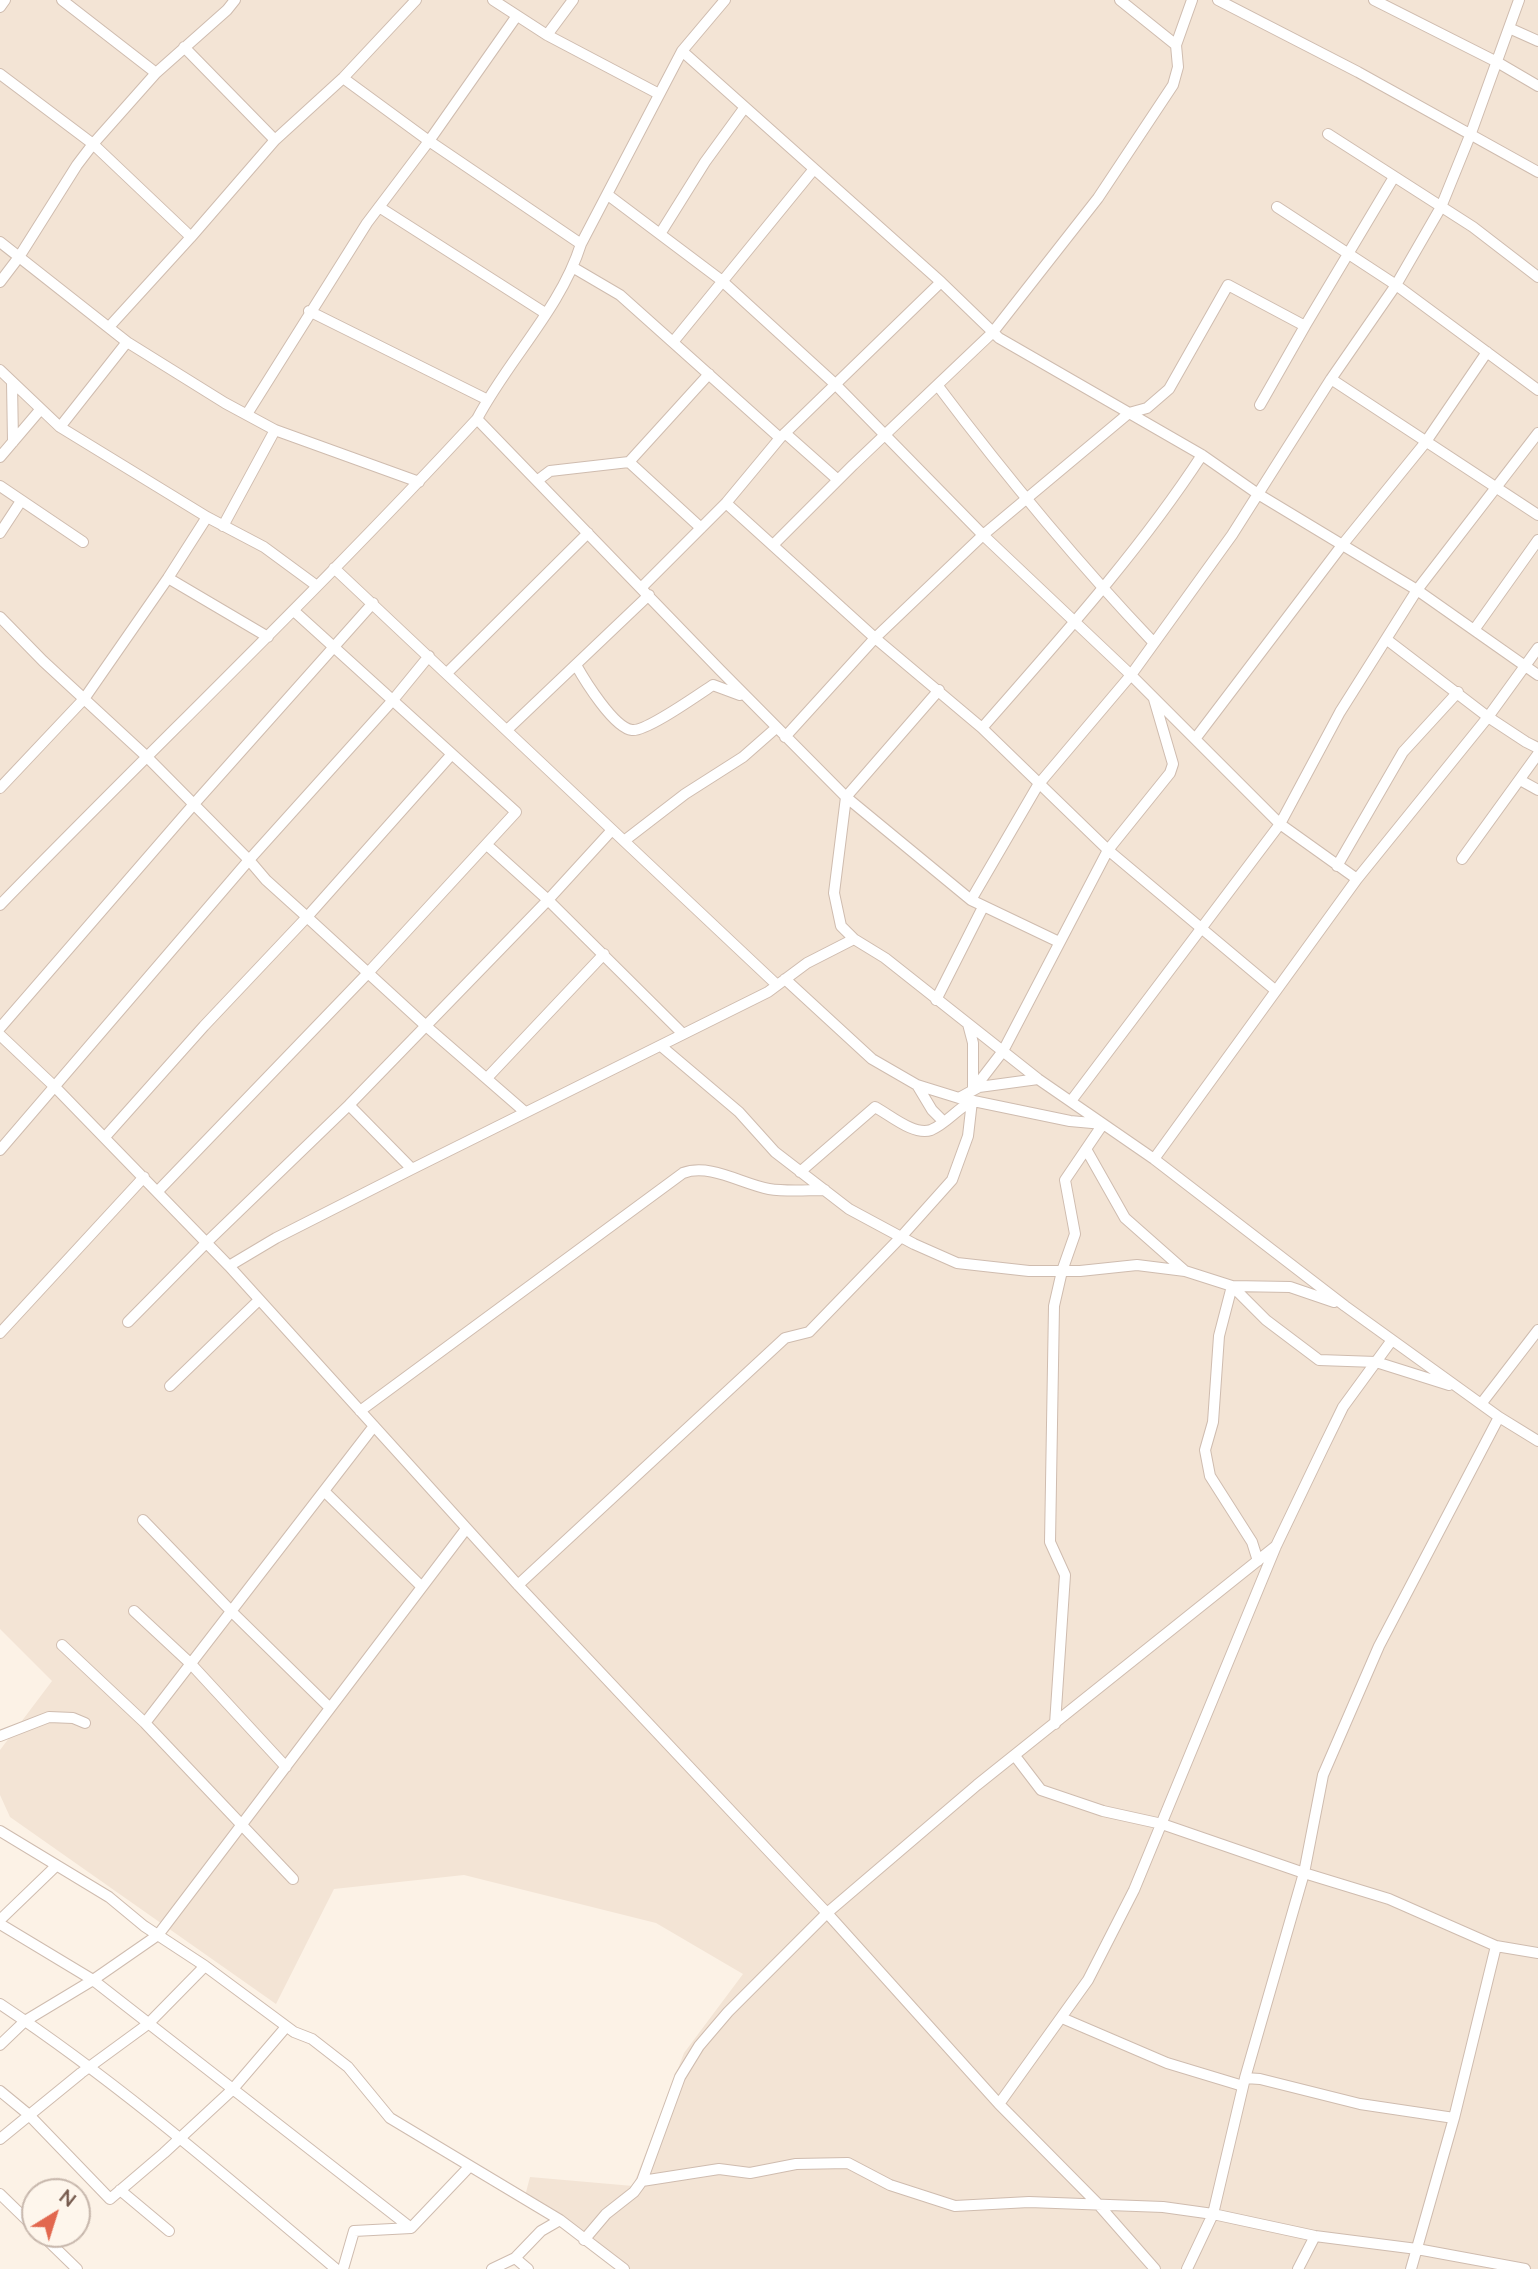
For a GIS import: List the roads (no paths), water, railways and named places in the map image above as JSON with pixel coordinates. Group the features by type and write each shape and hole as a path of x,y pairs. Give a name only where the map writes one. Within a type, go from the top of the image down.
{"street":[{"path":"0,7 5,0"},
{"path":"62,0 156,73"},
{"path":"0,282 93,144 156,73 235,0"},
{"path":"109,327 275,141 343,78 416,0"},
{"path":"493,0 547,35 659,94"},
{"path":"547,35 573,0"},
{"path":"0,905 146,755 268,637 477,419 574,268 581,244 681,51 725,0"},
{"path":"1120,0 1176,45"},
{"path":"774,544 993,332 1098,198 1173,85 1178,67 1176,45 1192,0"},
{"path":"1218,0 1358,72 1538,172"},
{"path":"1374,0 1497,62 1538,86"},
{"path":"971,900 1038,785 1131,675 1232,535 1331,379 1396,285 1441,207 1471,133 1518,0"},
{"path":"247,414 309,311 379,207 516,17"},
{"path":"1509,28 1538,41"},
{"path":"184,47 275,141"},
{"path":"681,51 942,282 999,338 1202,455 1258,494 1417,590 1538,675"},
{"path":"0,74 93,144 191,237"},
{"path":"343,78 429,141 581,244"},
{"path":"660,234 705,162 745,107"},
{"path":"1328,134 1474,227 1538,277"},
{"path":"673,342 814,169"},
{"path":"1260,405 1394,177"},
{"path":"608,195 721,280 835,384 983,535 1131,675 1280,824 1357,879"},
{"path":"379,207 545,313"},
{"path":"1277,207 1396,285 1538,390"},
{"path":"0,242 127,342 247,414 275,430 419,482"},
{"path":"574,268 620,295 709,374 838,480"},
{"path":"507,730 576,665 645,592 726,503 782,435 942,282"},
{"path":"785,737 875,638 983,535 1129,413 1147,408 1169,389 1228,285 1305,326"},
{"path":"309,311 488,400"},
{"path":"60,427 127,342"},
{"path":"1195,739 1343,544 1425,443 1487,352"},
{"path":"0,370 40,411 60,427 207,517 264,547 317,586"},
{"path":"538,480 550,471 629,462 709,374"},
{"path":"1331,379 1425,443 1538,514"},
{"path":"12,382 13,443"},
{"path":"938,386 995,461 1102,588 1154,643"},
{"path":"0,457 40,411"},
{"path":"477,419 846,797 971,900 1059,942"},
{"path":"223,526 275,430"},
{"path":"1071,1101 1280,824 1340,712 1417,590 1538,433"},
{"path":"982,728 1075,621 1167,508 1202,455"},
{"path":"629,462 701,528"},
{"path":"0,486 83,542"},
{"path":"0,533 21,501"},
{"path":"726,503 875,638 982,728 1108,850 1275,990"},
{"path":"0,788 83,699 169,578 207,517"},
{"path":"447,673 588,533"},
{"path":"1474,630 1538,540"},
{"path":"334,568 612,831 781,982 872,1059 917,1085 959,1098 973,1096 1070,1121 1103,1124"},
{"path":"169,578 268,637"},
{"path":"0,1028 373,603"},
{"path":"158,1191 367,974 516,812 293,611"},
{"path":"0,617 83,699 146,755 250,860 266,880 367,974 525,1112"},
{"path":"1386,639 1488,717 1538,748"},
{"path":"1154,1158 1357,879 1488,717 1538,648"},
{"path":"0,1150 429,656"},
{"path":"576,665 592,691 618,722 629,730 638,730 713,685 746,697"},
{"path":"939,690 846,797 834,893 841,926 854,939 885,958 1038,1079 1154,1158 1345,1306 1499,1417 1538,1441"},
{"path":"1338,866 1404,752 1458,692"},
{"path":"800,1172 875,1107 916,1130 930,1130 973,1096 1003,1051 1108,850 1170,773 1173,764 1154,698"},
{"path":"624,841 685,794 743,757 776,728"},
{"path":"105,1137 453,754"},
{"path":"1462,859 1538,754"},
{"path":"1520,780 1538,790"},
{"path":"128,1322 349,1105 612,831"},
{"path":"487,845 548,900 684,1034"},
{"path":"936,1000 983,907"},
{"path":"229,1266 276,1238 412,1168 768,992 807,963 854,939"},
{"path":"487,1079 604,954"},
{"path":"518,1585 785,1338 809,1332 952,1180 968,1136 973,1096 973,1043 968,1024"},
{"path":"0,1035 105,1137 229,1266 518,1585 827,1913 999,2104 1097,2203 1155,2269"},
{"path":"661,1046 739,1112 775,1152 849,1209 957,1263 1062,1271 1138,1265 1185,1271 1232,1286 1290,1287 1345,1306"},
{"path":"973,1096 979,1087 1038,1079"},
{"path":"917,1085 932,1110 943,1121"},
{"path":"349,1105 412,1168"},
{"path":"1055,1724 1065,1575 1050,1542 1054,1307 1062,1271 1075,1234 1065,1180 1103,1124"},
{"path":"1086,1149 1125,1218 1185,1271"},
{"path":"360,1411 683,1173 692,1169 770,1189 825,1191"},
{"path":"0,1333 144,1177"},
{"path":"1232,1286 1266,1320 1319,1360 1376,1362 1458,1388"},
{"path":"1232,1286 1219,1336 1213,1422 1205,1450 1210,1476 1252,1542 1258,1561"},
{"path":"170,1387 259,1300"},
{"path":"1481,1404 1538,1330"},
{"path":"999,2104 1088,1980 1134,1890 1276,1546 1343,1407 1392,1340"},
{"path":"1187,2269 1213,2214 1244,2082 1304,1872 1323,1775 1379,1646 1499,1417"},
{"path":"145,1723 373,1426"},
{"path":"324,1491 422,1587"},
{"path":"143,1520 330,1708"},
{"path":"0,2045 25,2021 93,1980 158,1935 467,1529"},
{"path":"584,2240 606,2214 634,2192 642,2181 680,2077 699,2046 728,2012 827,1913 917,1834 1276,1546"},
{"path":"134,1611 191,1664 286,1767"},
{"path":"62,1645 145,1723 293,1879"},
{"path":"0,1736 49,1717 73,1718 85,1723"},
{"path":"1015,1756 1041,1790 1103,1811 1162,1824 1389,1899 1496,1946 1538,1953"},
{"path":"0,1831 108,1897 286,2027 312,2039 348,2067 390,2118 560,2220 624,2269"},
{"path":"56,1866 0,1922 93,1980 411,2228"},
{"path":"1411,2269 1454,2118 1496,1946"},
{"path":"0,2139 89,2066 148,2024 205,1966"},
{"path":"0,2004 89,2066 181,2138 336,2269"},
{"path":"1062,2018 1167,2063 1244,2082 1260,2079 1360,2104 1454,2118"},
{"path":"0,2091 28,2114 110,2199 232,2090 286,2027"},
{"path":"642,2181 719,2169 750,2173 796,2164 848,2163 890,2185 956,2206 1029,2202 1163,2207 1213,2214 1315,2236 1418,2249 1525,2269"},
{"path":"344,2269 354,2231 411,2228 470,2166"},
{"path":"120,2190 169,2231"},
{"path":"0,2194 21,2214"},
{"path":"492,2269 514,2258 541,2231 560,2220"},
{"path":"1298,2269 1315,2236"},
{"path":"55,2248 76,2269"},
{"path":"514,2258 528,2269"}]}
